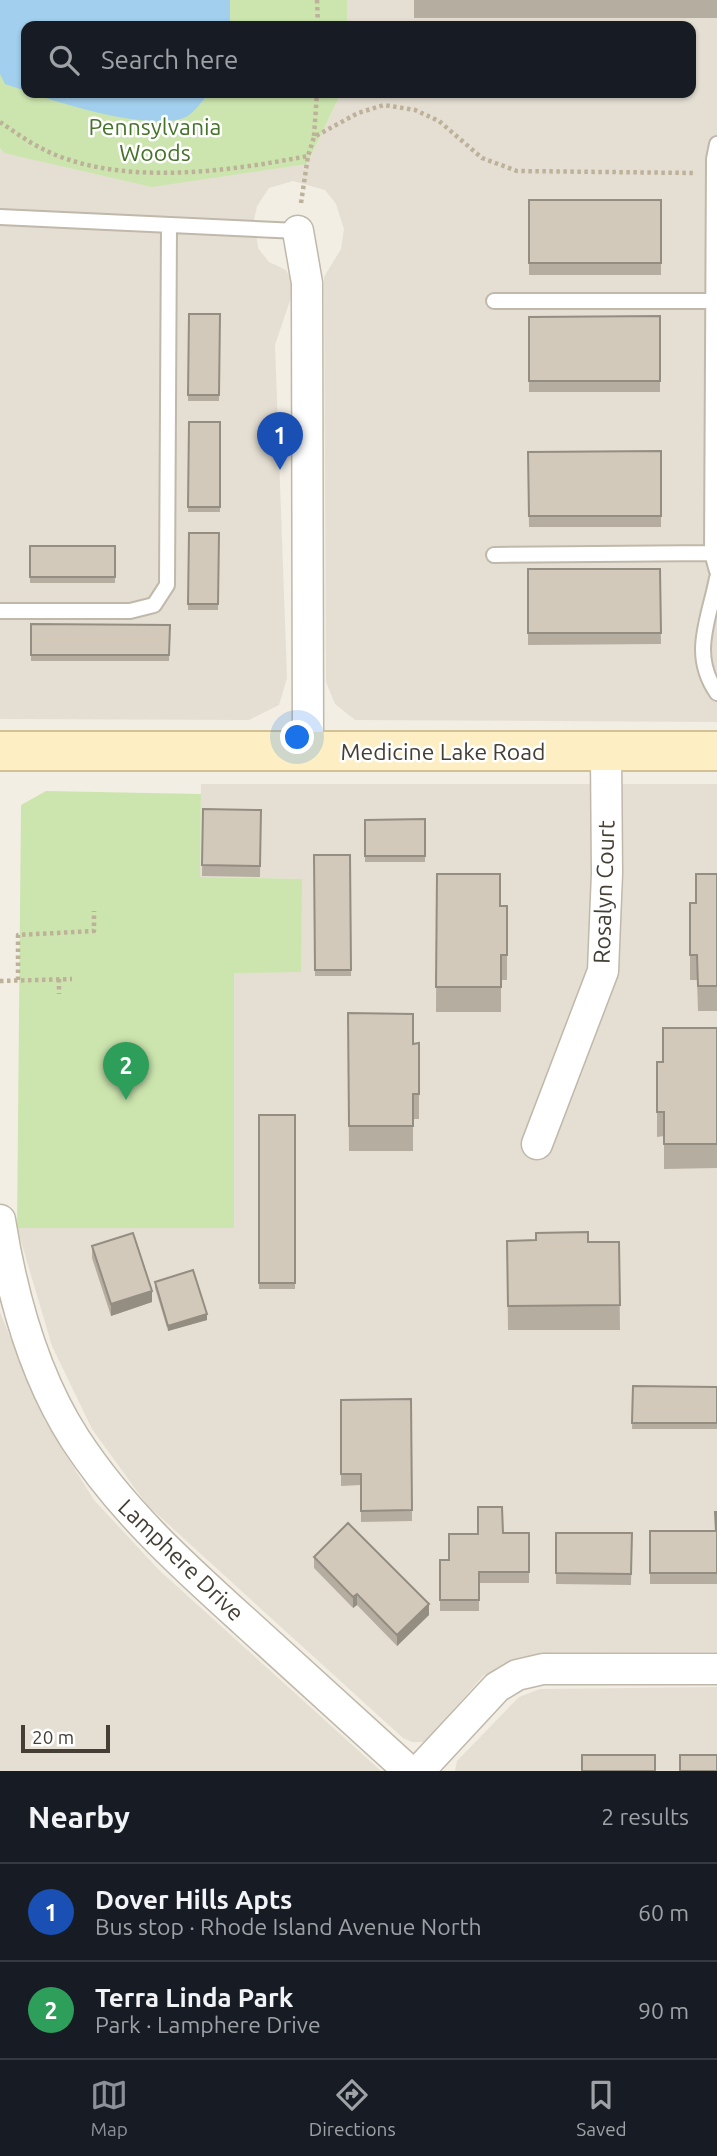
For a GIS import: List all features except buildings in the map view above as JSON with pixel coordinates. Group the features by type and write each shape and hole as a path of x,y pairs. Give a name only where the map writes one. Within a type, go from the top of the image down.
{"street":[{"path":"298,231 307,283 308,751"},
{"name":"Medicine Lake Road","path":"0,751 606,754 717,751"},
{"name":"Rosalyn Court","path":"537,1144 603,971 607,873 606,754"},
{"name":"Lamphere Drive","path":"0,1220 15,1298 40,1368 74,1437 117,1498 177,1560 409,1771"},
{"path":"419,1771 478,1705 497,1687 517,1675 543,1669 717,1669"}],"lane":[{"path":"717,144 713,173 712,301 712,553 717,571"},
{"path":"0,217 298,231"},
{"path":"0,611 130,611 154,605 167,585 169,226"},
{"path":"494,301 712,301"},
{"path":"495,555 712,553"},
{"path":"717,578 704,630 701,658 706,675 717,693"}],"path":[{"path":"317,0 318,21"},
{"path":"298,231 308,156 314,137 317,98"},
{"path":"314,137 358,113 384,105 415,110 439,121 482,158 517,170 713,173"},
{"path":"0,122 39,147 102,168 172,173 245,168 308,156"},
{"path":"18,980 18,935 94,932 94,911"},
{"path":"59,979 59,994"},
{"path":"0,981 72,979"}],"shaded area":[{"path":"347,0 717,0 717,722 355,720 335,704 326,682 324,277 341,249 344,229 336,204 325,190 293,181 269,188 257,206 254,220 258,248 269,262 286,270 295,286 275,345 287,678 279,705 249,720 0,719 0,148 4,153 307,164 339,98 696,98 696,21 347,21"},
{"path":"201,784 717,784 717,1652 544,1653 508,1661 483,1676 425,1742 412,1742 403,1738 147,1505 92,1429 52,1346 17,1228 234,1228 234,973 301,879 200,877"},
{"path":"0,1312 44,1420 94,1500 159,1570 381,1771 0,1771"},
{"path":"717,1687 717,1771 455,1771 457,1761 519,1697 540,1689"}],"green space":[{"name":"Pennsylvania Woods","path":"0,0 347,0 347,21 21,21 21,98 339,98 307,164 152,187 4,153 0,148"},
{"path":"46,791 201,794 200,877 302,879 301,972 234,973 234,1228 17,1228 21,805"}],"water":[{"path":"0,0 230,0 230,21 21,21 21,89 5,84 0,74"},
{"path":"46,98 205,98 186,117 171,121 132,119"}],"place":[{"name":"Dover Hills Apts","path":"280,470"},
{"name":"Terra Linda Park","path":"126,1100"}]}
